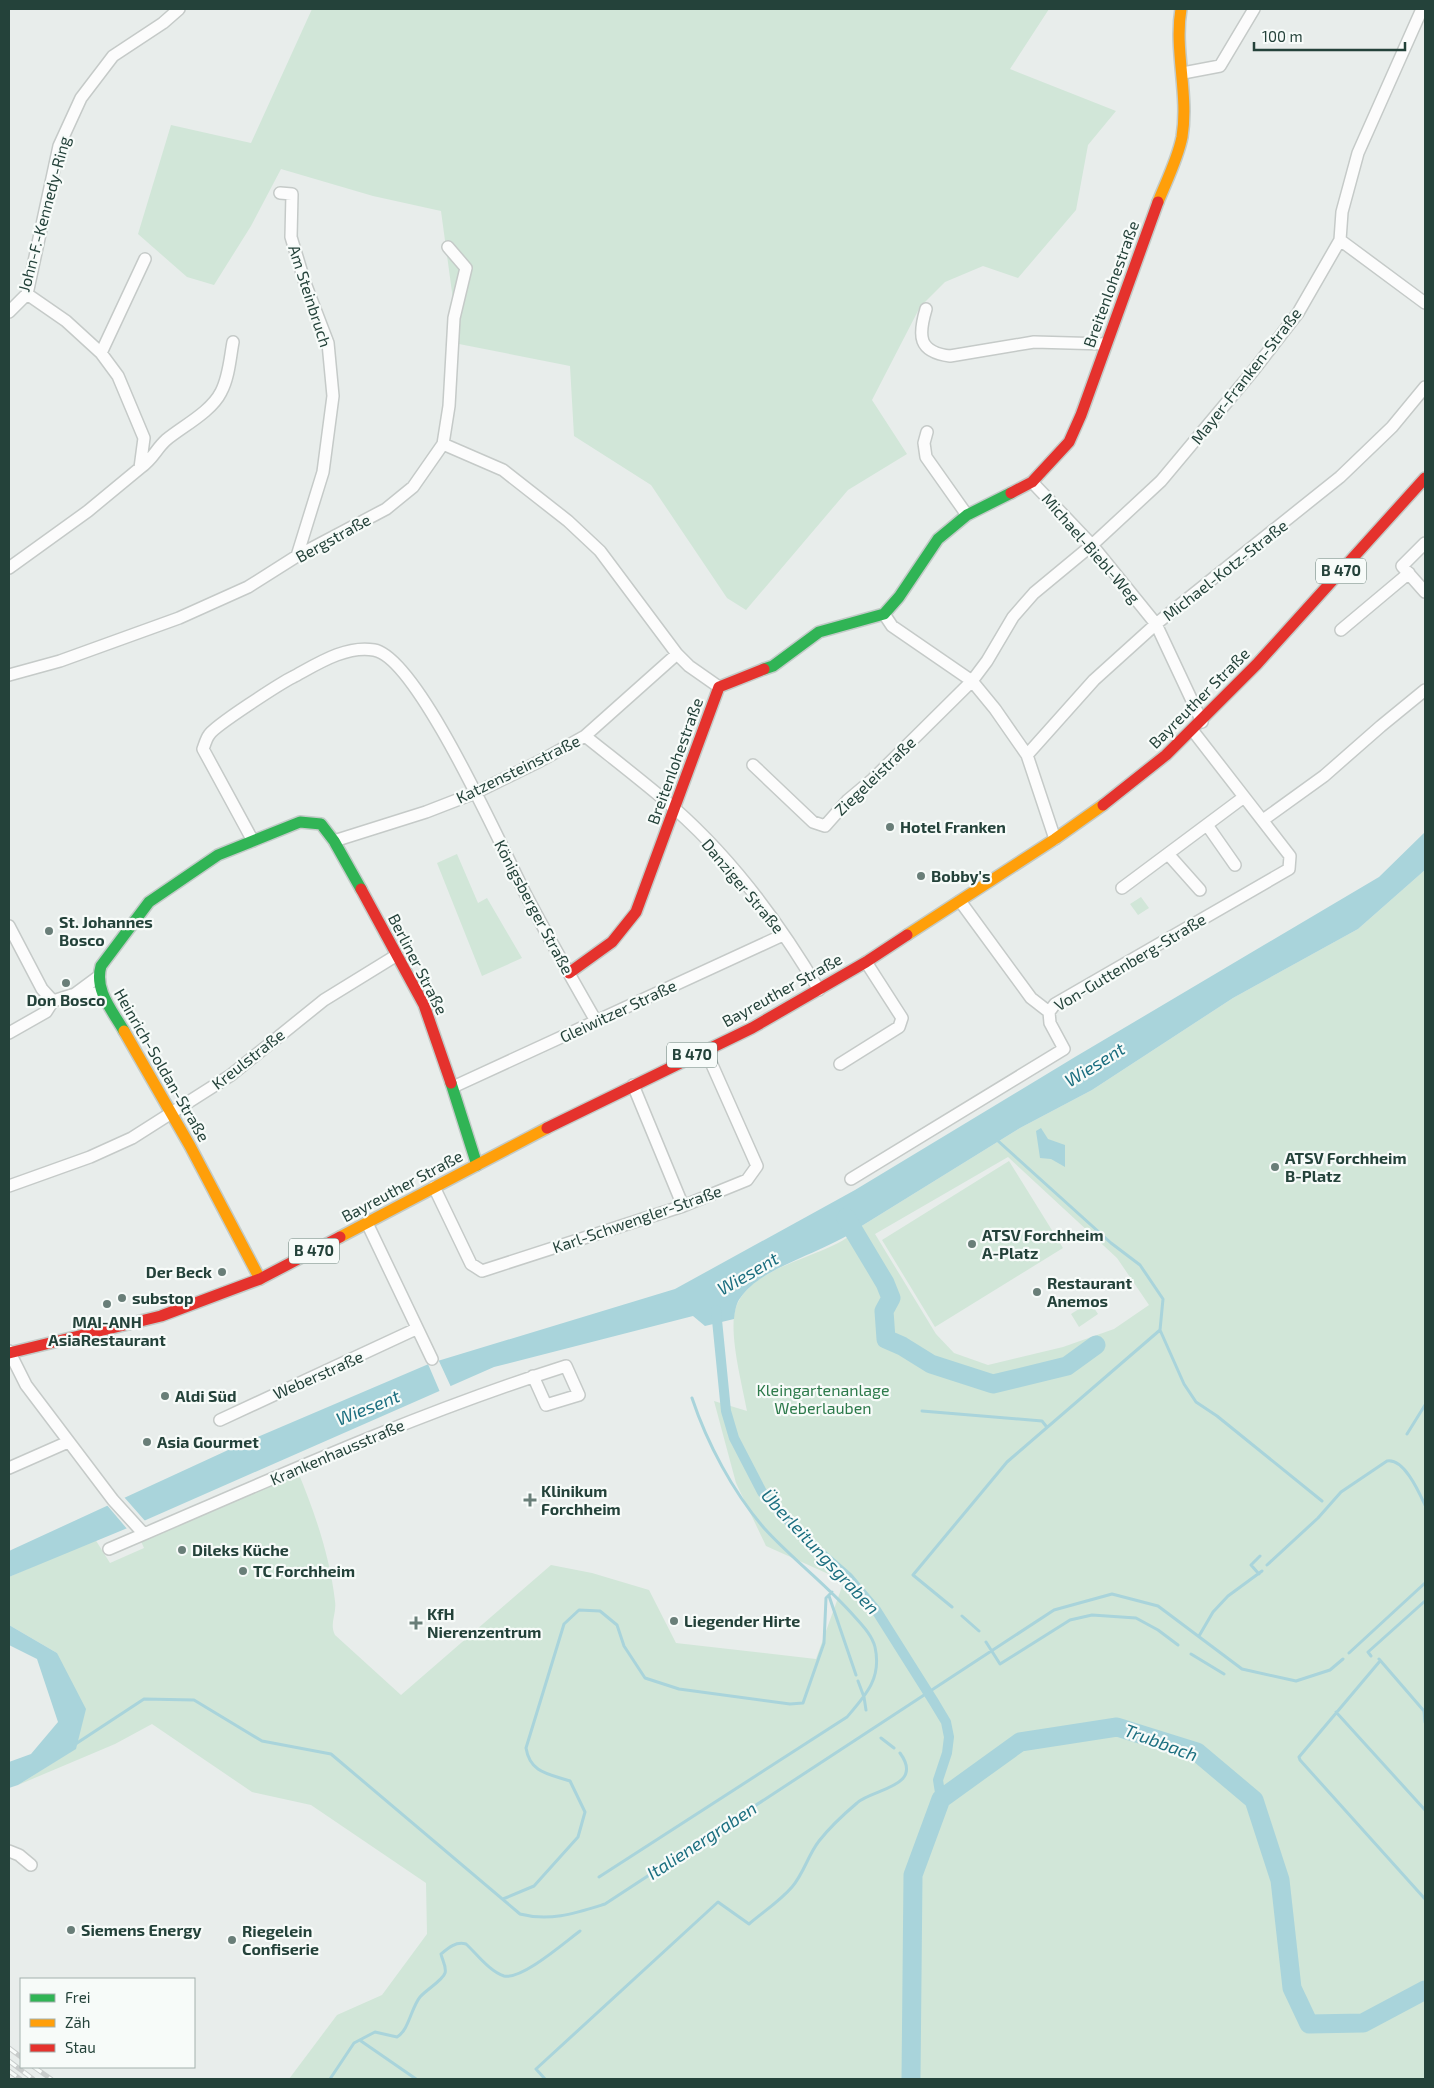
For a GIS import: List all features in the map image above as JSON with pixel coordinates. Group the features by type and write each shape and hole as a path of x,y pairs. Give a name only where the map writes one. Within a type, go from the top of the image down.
{"street":[{"name":"John-F.-Kennedy-Ring","path":"9,312 27,294 58,146 81,98 113,56 162,24 179,9"},
{"name":"Breitenlohestraße","path":"569,973 612,942 636,912 719,687 773,666 819,632 884,614 900,597 938,539 967,515 1032,482 1069,442 1081,415 1182,137 1183,73 1179,21 1181,9"},
{"path":"1183,73 1220,66 1254,9"},
{"name":"Mayer-Franken-Straße","path":"972,681 987,662 1013,617 1034,593 1092,545 1161,481 1253,371 1298,313 1340,240 1342,212 1358,153 1422,9"},
{"name":"Am Steinbruch","path":"280,193 292,194 291,237 305,283 328,343 333,396 323,472 297,556"},
{"path":"1340,240 1425,303"},
{"name":"Bergstraße","path":"9,675 60,661 179,618 248,586 297,556 386,509 414,487 443,444 449,406 454,318 466,268 448,247"},
{"path":"101,352 145,259"},
{"path":"27,294 66,321 101,352 118,376 132,404 144,438 140,468"},
{"path":"926,309 920,328 921,339 927,348 937,354 950,356 1034,342 1106,344"},
{"path":"9,568 88,511 152,460 164,443 212,403 221,392 228,372 232,342"},
{"name":"Michael-Kotz-Straße","path":"1027,755 1094,680 1156,624 1340,477 1392,426 1425,387"},
{"path":"928,432 924,443 926,457 967,515"},
{"path":"144,438 154,444 164,443"},
{"path":"443,444 503,470 568,521 600,551 676,654 689,666 719,687"},
{"name":"Bayreuther Straße","path":"9,1352 161,1316 260,1279 633,1085 752,1028 866,962 1055,839 1124,790 1202,722 1425,478"},
{"name":"Michael-Biebl-Weg","path":"1032,482 1092,545 1156,624 1202,722"},
{"path":"1425,543 1402,566 1425,592"},
{"path":"1341,630 1409,574"},
{"path":"884,614 892,626 972,681 1027,755 1055,839"},
{"name":"Königsberger Straße","path":"253,841 203,749 209,734 284,681 332,656 358,650 375,650 390,658 420,695 451,743 526,896 596,1021"},
{"name":"Katzensteinstraße","path":"334,841 426,812 475,793 585,736 676,654"},
{"name":"Ziegeleistraße","path":"753,765 812,822 825,826 848,800 873,779 972,681"},
{"path":"1264,820 1324,776 1380,726 1425,690"},
{"name":"Von-Guttenberg-Straße","path":"851,1180 1064,1049 1050,1022 1049,1012 1054,1004 1289,869 1290,856 1264,820 1192,731"},
{"name":"Danziger Straße","path":"585,736 675,809 724,858 783,935 819,990"},
{"path":"1122,888 1244,796"},
{"name":"Heinrich-Soldan-Straße","path":"260,1279 195,1154 102,993 98,977 101,966 149,902 218,855 300,822 321,824 334,841"},
{"path":"1207,825 1235,864"},
{"name":"Berliner Straße","path":"334,841 424,1005 453,1087 477,1165"},
{"path":"1168,854 1200,890"},
{"path":"960,901 972,914 1031,998 1049,1012"},
{"path":"9,926 42,989 52,1001"},
{"name":"Gleiwitzer Straße","path":"453,1087 783,935"},
{"name":"Kreulstraße","path":"9,1186 90,1158 132,1138 171,1115 231,1075 324,1000 397,955"},
{"name":"Bayreuther Straße","path":"840,1064 900,1027 902,1018 866,962"},
{"path":"75,994 98,977"},
{"path":"9,1033 46,1012 52,1001 75,994 102,993"},
{"name":"Karl-Schwengler-Straße","path":"434,1187 471,1264 482,1271 684,1206 746,1180 757,1166 705,1049"},
{"path":"633,1085 684,1206"},
{"path":"368,1223 416,1329 432,1359"},
{"name":"Weberstraße","path":"220,1420 416,1329"},
{"path":"9,1352 26,1385 114,1501 140,1531"},
{"name":"Krankenhausstraße","path":"110,1549 140,1531 430,1413 534,1376"},
{"path":"9,1468 68,1442"},
{"path":"9,1851 19,1855 31,1865"}],"green space":[{"path":"312,9 1049,9 1010,69 1116,111 1088,145 1076,210 1018,278 983,266 945,282 920,307 872,400 907,454 848,490 746,610 727,598 651,485 574,436 570,366 459,344 441,211 373,196 281,169 251,226 214,285 187,277 138,234 171,125 251,143"},
{"path":"457,854 478,903 487,898 522,958 482,976 437,863"},
{"name":"Kleingartenanlage Weberlauben","path":"1425,870 1425,2079 289,2079 337,2015 382,1995 427,1934 426,1883 311,1805 252,1792 152,1724 115,1744 18,1785 75,1749 57,1653 9,1625 9,1577 95,1539 110,1563 144,1548 140,1539 298,1472 316,1519 330,1568 335,1601 333,1631 335,1635 401,1695 551,1565 592,1573 649,1590 676,1643 816,1659 844,1581 766,1546 736,1483 714,1401 747,1411 733,1327 739,1300 749,1288 763,1277 845,1239 860,1227 1020,1128 1092,1090 1233,998 1358,929","holes":["1008,1157 1117,1258 1149,1305 1114,1329 1063,1347 988,1365 954,1353 936,1334 875,1234"]},
{"path":"1141,897 1149,908 1138,915 1130,904"},
{"name":"ATSV Forchheim A-Platz","path":"1009,1161 1063,1248 935,1327 882,1240"},
{"path":"1090,1302 1098,1314 1079,1327 1071,1314"}],"water":[{"name":"Wiesent","path":"1425,832 1425,870 1358,929 1233,998 1092,1090 1020,1128 847,1236 764,1276 739,1299 734,1319 705,1326 693,1316 494,1367 130,1527 9,1577 9,1551 239,1445 431,1363 675,1289 855,1190 1379,877"},
{"path":"1041,1128 1048,1139 1065,1145 1065,1167 1051,1159 1040,1158 1036,1131"},
{"path":"9,1625 57,1653 86,1709 76,1749 18,1785 9,1788 9,1762 31,1754 58,1722 37,1659 9,1645"}],"pier":[{"path":"438,1359 451,1387 440,1392 428,1364"},
{"path":"124,1497 146,1522 128,1530 106,1504"}],"waterway":[{"path":"997,1140 1111,1243 1140,1265 1163,1299 1160,1330 1184,1384 1196,1402 1217,1416 1322,1501"},
{"path":"846,1218 885,1283 891,1298 884,1311 886,1339 902,1346 931,1364 993,1384 1067,1366 1096,1345"},
{"name":"Überleitungsgraben","path":"716,1310 726,1411 734,1438 762,1492 808,1542 848,1577 876,1610 946,1722 949,1737 947,1753 938,1780 941,1799"},
{"path":"952,1607 913,1575 1007,1462 1160,1330"},
{"path":"599,1877 847,1717 871,1685 876,1668 875,1647 872,1638 866,1630 843,1604 764,1528 742,1499 713,1449 692,1398"},
{"path":"1407,1434 1425,1405"},
{"path":"922,1411 1042,1421 1046,1426"},
{"path":"1267,1565 1318,1518 1341,1492 1387,1461 1393,1461 1405,1470 1425,1505"},
{"path":"1259,1574 1251,1565 1260,1556"},
{"path":"1199,1636 1213,1612 1228,1596 1262,1571"},
{"name":"Italienergraben","path":"1349,1653 1425,1583"},
{"path":"503,1899 534,1886 578,1837 585,1812 570,1781 536,1768 528,1756 526,1748 564,1624 579,1610 600,1611 617,1625 624,1646 645,1678 679,1689 790,1704 803,1703 824,1643 826,1598 832,1592"},
{"name":"Italienergraben","path":"74,1745 144,1699 194,1700 262,1741 331,1754 520,1914 552,1917 605,1904 1054,1610 1112,1594 1158,1606 1242,1669 1296,1681 1330,1670 1343,1659"},
{"path":"829,1596 856,1675"},
{"path":"1371,1656 1368,1652 1425,1601"},
{"path":"986,1642 1000,1664 1070,1620 1092,1615 1136,1618 1158,1630 1178,1645"},
{"path":"962,1616 979,1631"},
{"path":"1191,1654 1224,1674"},
{"path":"1379,1659 1424,1711 1425,1722"},
{"path":"1380,1661 1299,1757 1425,1899"},
{"path":"858,1681 864,1697 866,1710"},
{"path":"1336,1712 1425,1810"},
{"name":"Trubbach","path":"911,2079 913,1875 941,1799 1020,1742 1117,1727 1197,1752 1254,1800 1280,1880 1292,1988 1309,2024 1363,2023 1425,1990"},
{"path":"881,1738 894,1748"},
{"path":"545,2079 536,2069 718,1902 749,1924 782,1897 796,1882 819,1841 837,1821 864,1798 901,1780 906,1773 906,1764 900,1753"},
{"path":"330,2079 354,2043 375,2032 397,2037 401,2034 420,1997 444,1976 445,1968 441,1954 449,1947 459,1943 466,1944 494,1971 504,1976 512,1976 532,1966 580,1931"},
{"path":"361,2041 416,2079"}],"railway":[{"path":"9,2048 20,2056"},
{"path":"9,2061 33,2079"},
{"path":"35,2068 51,2079"},
{"path":"9,2071 20,2079"}],"traffic: fast":[{"path":"764,669 773,666 819,632 884,614 899,597 938,539 967,515 1011,493"},
{"path":"124,1031 102,992 99,975 101,966 149,902 218,855 300,822 321,824 334,841 361,889"},
{"path":"451,1083 477,1165"}],"traffic: slow":[{"path":"1158,202 1175,162 1184,121 1179,40 1181,9"},
{"path":"907,935 1055,839 1103,805"},
{"path":"124,1031 190,1146 260,1279"},
{"path":"340,1237 547,1128"}],"traffic: jam":[{"path":"1011,493 1032,482 1069,442 1081,415 1158,202"},
{"path":"1103,805 1166,755 1257,664 1425,478"},
{"path":"569,973 612,942 636,912 719,687 764,669"},
{"path":"361,889 424,1005 451,1083"},
{"path":"547,1128 752,1028 866,962 907,935"},
{"path":"9,1353 161,1316 260,1279 340,1237"}],"place":[{"name":"Hotel Franken","path":"890,827"},
{"name":"Bobby's","path":"921,876"},
{"name":"St. Johannes Bosco","path":"49,931"},
{"name":"Don Bosco","path":"66,983"},
{"name":"ATSV Forchheim B-Platz","path":"1275,1167"},
{"name":"ATSV Forchheim A-Platz","path":"972,1244"},
{"name":"Der Beck","path":"222,1272"},
{"name":"Restaurant Anemos","path":"1037,1292"},
{"name":"substop","path":"122,1298"},
{"name":"MAI-ANH AsiaRestaurant","path":"107,1304"},
{"name":"Aldi Süd","path":"165,1396"},
{"name":"Asia Gourmet","path":"147,1442"},
{"name":"Klinikum Forchheim","path":"530,1500"},
{"name":"Dileks Küche","path":"182,1550"},
{"name":"TC Forchheim","path":"243,1571"},
{"name":"Liegender Hirte","path":"674,1621"},
{"name":"KfH Nierenzentrum","path":"416,1623"},
{"name":"Siemens Energy","path":"71,1930"},
{"name":"Riegelein Confiserie","path":"232,1940"}]}
